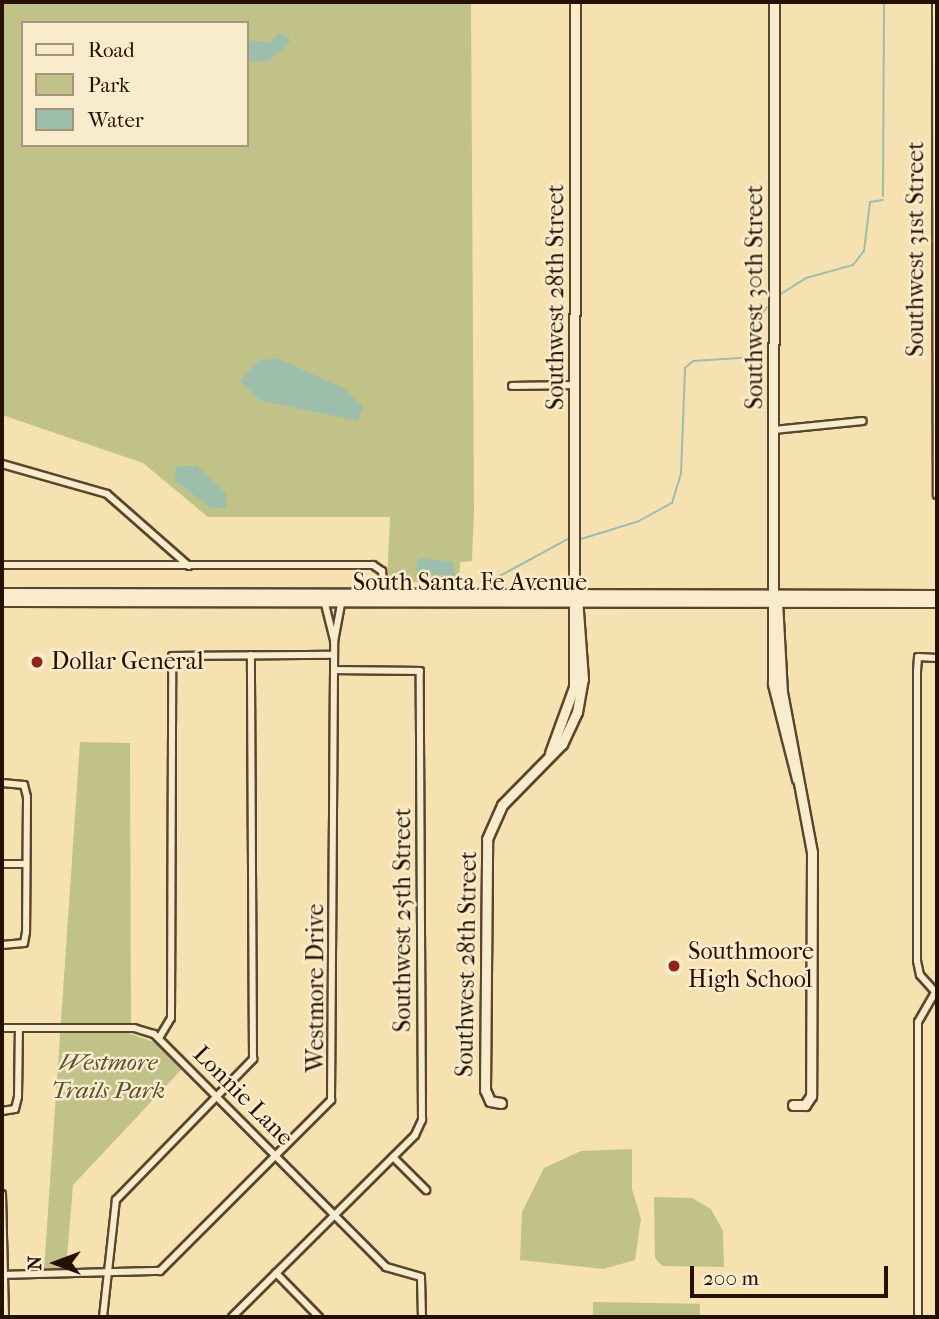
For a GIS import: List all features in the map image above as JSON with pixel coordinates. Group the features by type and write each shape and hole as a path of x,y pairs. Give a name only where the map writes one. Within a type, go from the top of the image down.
{"street":[{"name":"Southwest 28th Street","path":"501,1103 490,1101 485,1090 487,839 509,795 562,744 580,699 576,600 575,2"},
{"name":"Southwest 30th Street","path":"774,2 774,593 782,692 812,852 811,1096 805,1105 793,1105"},
{"name":"Southwest 31st Street","path":"936,2 937,495"},
{"path":"512,386 575,385"},
{"path":"774,429 863,421"},
{"path":"2,464 107,494 190,566"},
{"path":"2,565 373,565 382,571 384,594"},
{"name":"South Santa Fe Avenue","path":"2,593 324,598"},
{"name":"South Santa Fe Avenue","path":"2,601 324,598 576,600 774,593 937,595"},
{"name":"South Santa Fe Avenue","path":"342,598 384,594 776,604 937,602"},
{"name":"Westmore Drive","path":"324,598 334,642"},
{"name":"Westmore Drive","path":"4,1275 106,1275 160,1271 328,1104 336,1087 334,642 342,598"},
{"path":"103,1317 110,1219 120,1194 249,1066 253,1052 251,655"},
{"path":"159,1038 171,1018 172,656 334,655"},
{"path":"918,1317 917,1037 919,1017 936,993 917,961 918,657 937,658"},
{"name":"Southwest 25th Street","path":"232,1317 419,1130 423,1113 420,671 334,670"},
{"path":"2,783 24,785 26,864 24,943 2,945"},
{"path":"2,864 26,864"},
{"name":"Lonnie Lane","path":"2,1028 134,1028 159,1038 391,1272 421,1277 422,1317"},
{"path":"2,1111 15,1109 19,1028"},
{"path":"393,1157 426,1189"},
{"path":"2,1194 5,1317"},
{"path":"276,1273 320,1317"}],"green space":[{"path":"2,2 471,2 474,509 472,561 460,562 459,582 387,582 390,517 208,517 143,463 2,415"},
{"name":"Westmore Trails Park","path":"80,742 130,743 131,1034 154,1042 182,1069 73,1185 66,1270 44,1270"},
{"path":"632,1149 632,1189 641,1219 635,1260 603,1269 520,1260 522,1212 544,1168 581,1151"},
{"path":"654,1197 692,1198 711,1209 723,1231 724,1267 662,1266 655,1258"},
{"path":"593,1302 700,1304 700,1317 593,1317"}],"water":[{"path":"280,33 290,39 288,45 268,61 248,62 248,40 269,43"},
{"path":"279,359 345,389 363,407 358,421 259,400 240,381 259,360"},
{"path":"177,466 198,466 226,493 226,508 211,508 174,480"},
{"path":"424,558 453,562 455,576 416,573 417,560"}],"waterway":[{"path":"883,196 884,2"},
{"path":"779,295 806,278 853,265 864,251 870,202 883,200"},
{"path":"581,539 639,521 672,503 681,474 685,368 693,361 754,357 756,324 767,307"},
{"path":"485,584 568,539"}],"place":[{"name":"Dollar General","path":"37,662"},
{"name":"Southmoore High School","path":"674,966"}]}
